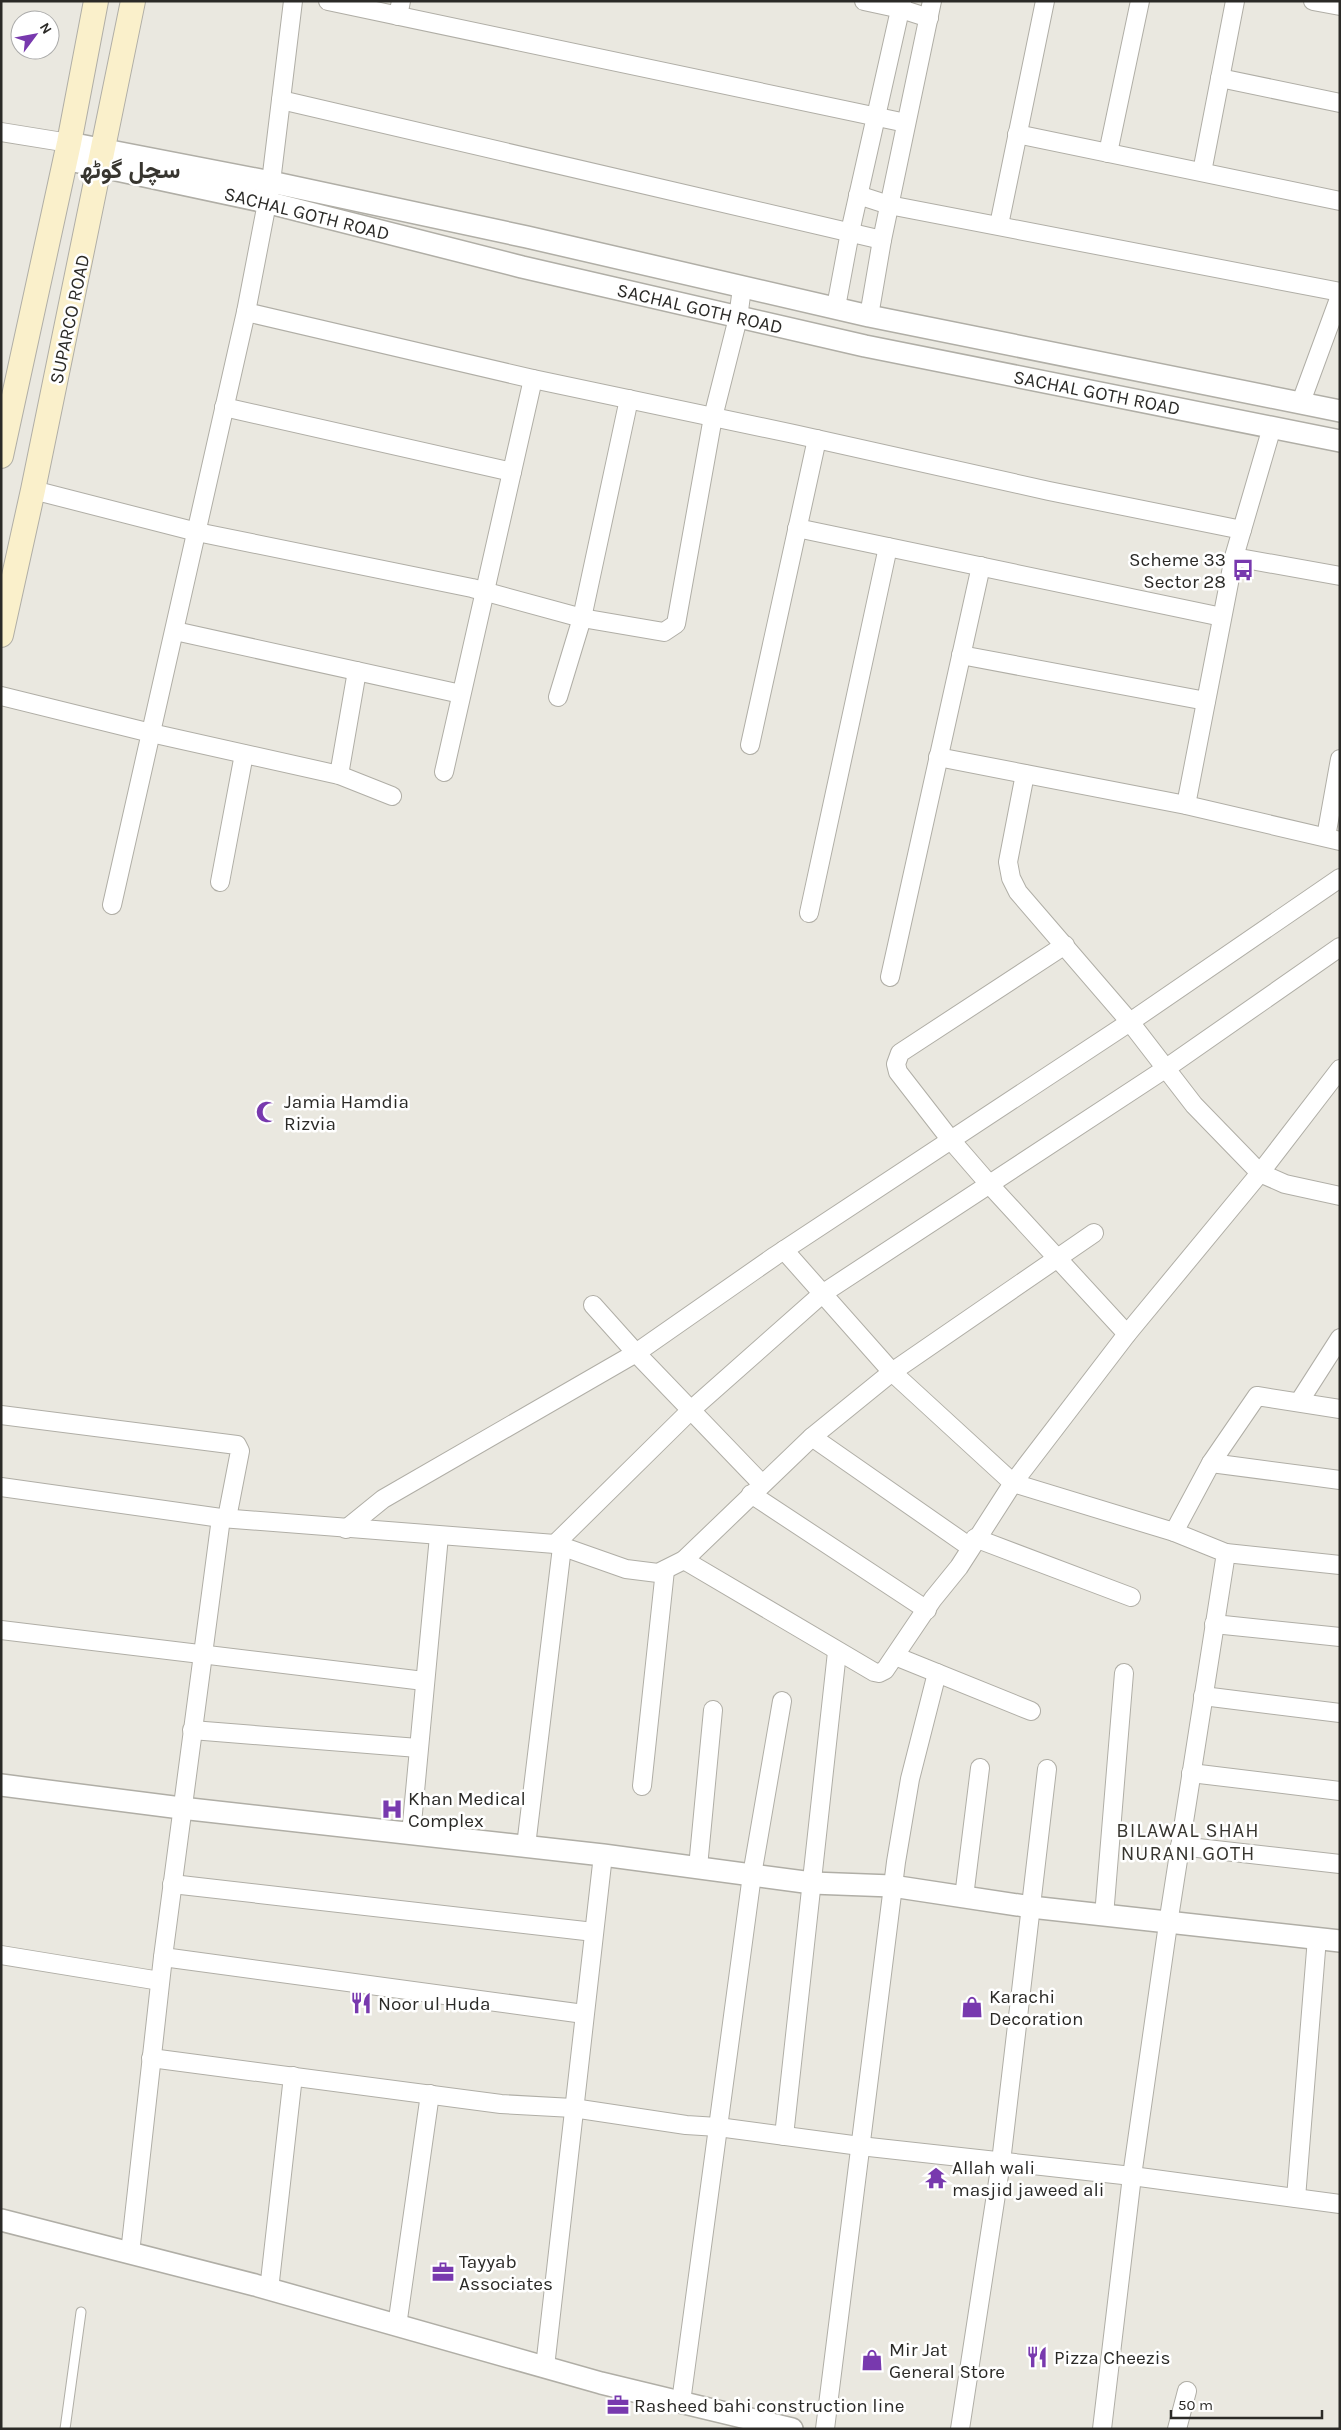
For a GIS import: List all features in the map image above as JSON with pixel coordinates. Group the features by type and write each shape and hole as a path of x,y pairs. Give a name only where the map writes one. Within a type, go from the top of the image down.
{"main road":[{"name":"SUPARCO ROAD","path":"1,456 67,151 96,1"},
{"name":"SUPARCO ROAD","path":"1,635 33,490 132,1"}],"street":[{"path":"112,905 246,312 269,192 293,1"},
{"path":"328,1 399,9 906,123"},
{"path":"864,1 930,9 882,240 869,316"},
{"path":"998,225 1045,1"},
{"path":"1108,153 1140,1"},
{"path":"1202,172 1235,1"},
{"path":"1313,1 1340,6"},
{"path":"836,307 858,195 902,5"},
{"path":"1220,78 1340,103"},
{"path":"281,100 882,240"},
{"path":"1,132 67,151"},
{"path":"1017,134 1340,200"},
{"name":"SACHAL GOTH ROAD","path":"67,151 269,192 527,238 869,316 1340,411"},
{"name":"SACHAL GOTH ROAD","path":"269,192 522,267 738,318 865,346 1340,441"},
{"path":"858,195 889,205 1340,294 1301,402"},
{"path":"33,490 197,532 486,592 582,618 655,632 664,632 676,624 713,417 738,318 742,288"},
{"path":"246,312 533,379 1049,491 1242,530"},
{"path":"444,772 533,379"},
{"path":"558,697 582,618 629,399"},
{"path":"224,408 512,472"},
{"path":"1186,805 1234,557 1272,427"},
{"path":"750,745 816,439"},
{"path":"797,528 1222,617"},
{"path":"809,913 888,547"},
{"path":"1234,557 1340,576"},
{"path":"890,977 982,566"},
{"path":"175,631 461,694"},
{"path":"961,655 1206,701"},
{"path":"339,775 357,671"},
{"path":"1,696 151,733 339,775 392,796"},
{"path":"220,882 244,754"},
{"path":"938,757 1186,805 1333,839 1340,759"},
{"path":"1025,774 1008,862 1011,878 1018,892 1130,1022 1194,1105 1260,1173 1285,1184 1340,1196"},
{"path":"346,1529 383,1499 636,1353 784,1250 1130,1022 1340,878"},
{"path":"1064,944 900,1053 896,1057 898,1072 950,1139 989,1184 1127,1334"},
{"path":"526,1846 558,1545 691,1410 822,1294 1166,1069 1340,947"},
{"path":"684,1560 837,1652 878,1673 885,1670 933,1599 959,1567 1013,1483 1127,1334 1260,1173 1340,1069"},
{"path":"1,1488 224,1518 558,1545 626,1568 658,1573 684,1560 756,1489 812,1438 892,1372 1094,1233"},
{"path":"784,1250 892,1372 1013,1483 1174,1532 1226,1553 1340,1565"},
{"path":"593,1305 691,1410 756,1489 926,1610"},
{"path":"1299,1402 1340,1338"},
{"path":"1174,1532 1211,1463 1257,1396 1340,1409"},
{"path":"1,1414 237,1445 240,1451 224,1518 202,1654 160,1981 130,2253"},
{"path":"812,1438 973,1543 1130,1597"},
{"path":"1211,1463 1340,1480"},
{"path":"411,1834 439,1536"},
{"path":"1102,2429 1132,2176 1168,1924 1226,1553"},
{"path":"642,1786 665,1570"},
{"path":"1214,1624 1340,1637"},
{"path":"1,1630 424,1681"},
{"path":"784,2136 837,1652"},
{"path":"895,1656 1031,1712"},
{"path":"825,2429 892,1886 910,1779 937,1673"},
{"path":"1104,1916 1124,1673"},
{"path":"1203,1696 1340,1713"},
{"path":"681,2402 752,1874 782,1701"},
{"path":"698,1867 712,1710"},
{"path":"192,1730 418,1748"},
{"path":"964,1897 980,1768"},
{"path":"960,2429 1001,2162 1047,1769"},
{"path":"1191,1773 1340,1791"},
{"path":"1,1785 181,1808 603,1855 812,1883 892,1886 1031,1907 1168,1924 1340,1941"},
{"path":"1180,1846 1340,1864"},
{"path":"545,2367 603,1855"},
{"path":"172,1884 594,1932"},
{"path":"1296,2198 1317,1938"},
{"path":"1,1954 160,1981"},
{"path":"163,1957 584,2014"},
{"path":"151,2058 501,2104 573,2108 686,2125 718,2127 860,2146 1132,2176 1340,2204"},
{"path":"269,2290 293,2076"},
{"path":"397,2326 430,2094"},
{"path":"1,2220 269,2290 545,2367 792,2429"},
{"path":"1177,2429 1187,2391"}],"lane":[{"path":"65,2429 82,2312"}],"place":[{"name":"Scheme 33 Sector 28","path":"1243,570"},
{"name":"Jamia Hamdia Rizvia","path":"267,1112"},
{"name":"Khan Medical Complex","path":"392,1809"},
{"name":"Noor ul Huda","path":"361,2003"},
{"name":"Karachi Decoration","path":"972,2007"},
{"name":"Allah wali masjid jaweed ali","path":"936,2178"},
{"name":"Tayyab Associates","path":"443,2272"},
{"name":"Pizza Cheezis","path":"1037,2357"},
{"name":"Mir Jat General Store","path":"872,2360"},
{"name":"Rasheed bahi construction line","path":"618,2405"}],"district":[{"name":"سچل گوٹھ","path":"130,170"},
{"name":"BILAWAL SHAH NURANI GOTH","path":"1188,1842"}]}
